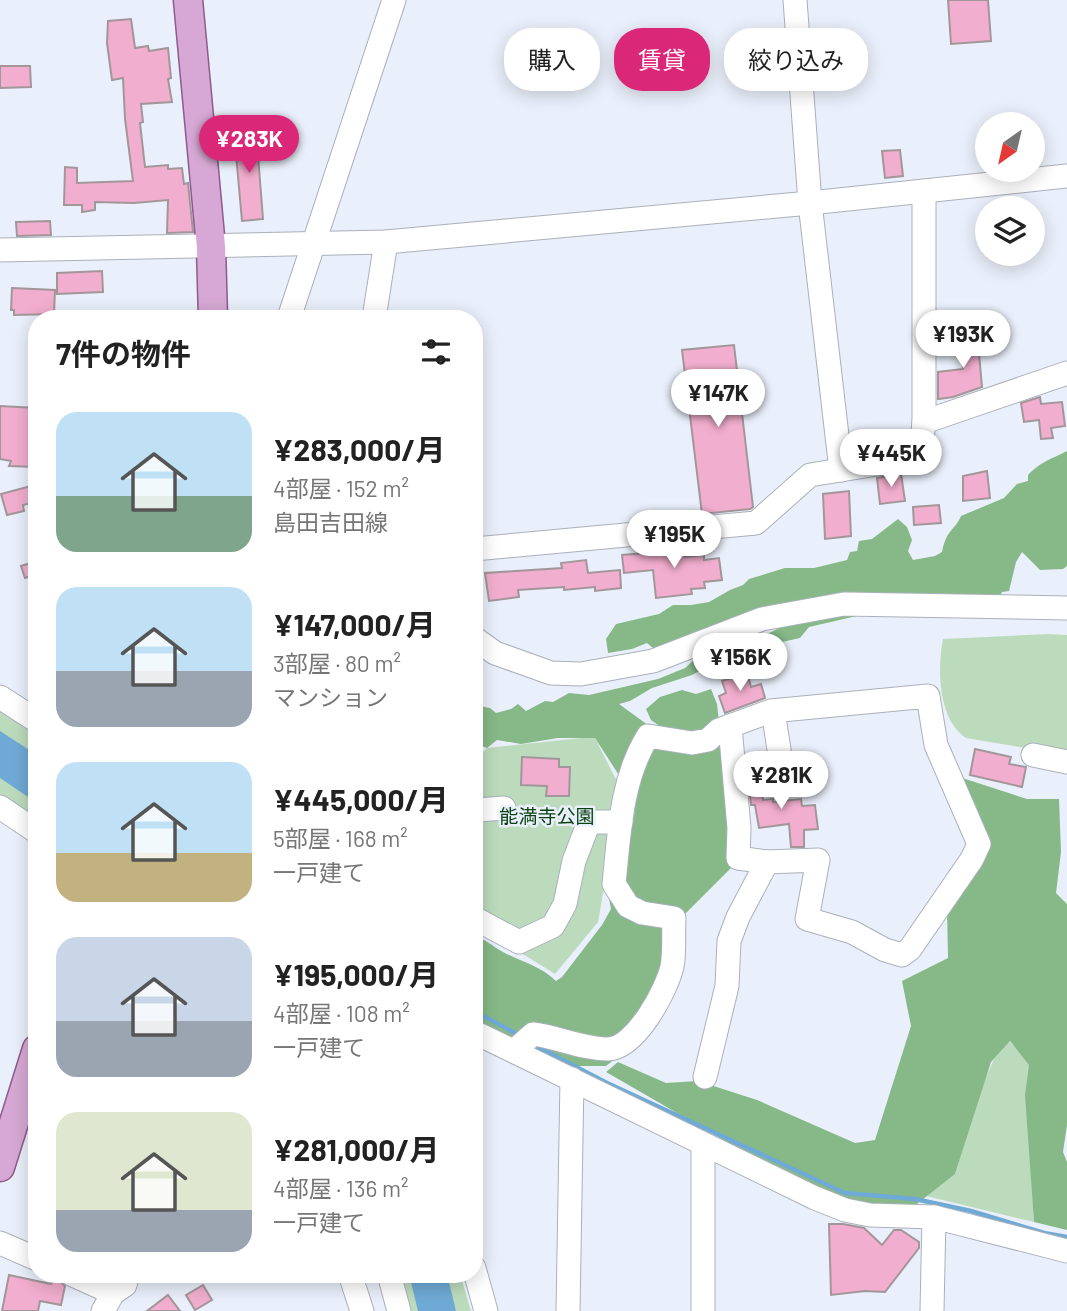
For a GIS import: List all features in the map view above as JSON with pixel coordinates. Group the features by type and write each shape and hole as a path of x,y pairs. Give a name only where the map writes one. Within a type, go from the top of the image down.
{"main road":[{"path":"188,0 211,247 213,310"},
{"path":"0,1167 28,1078"}],"street":[{"path":"292,310 394,0"},
{"path":"795,0 810,203 841,470"},
{"path":"0,250 386,242 1067,176"},
{"path":"483,548 756,523 810,475 920,457 924,422 924,191"},
{"path":"375,310 386,242"},
{"path":"924,422 1067,373"},
{"path":"483,644 495,653 551,673 581,674 653,661 762,619 844,604 1067,608"},
{"path":"514,1051 533,1034 610,1049 624,1043 642,1024 666,988 673,963 674,918 642,912 628,906 614,884 621,822 635,757 648,736 692,743 708,740 719,730 730,726 773,711 928,696 936,745 979,844 972,859 910,949 902,955 885,950 852,932 807,919 818,860 767,862 738,858 730,726"},
{"path":"0,697 28,714"},
{"path":"773,711 780,756"},
{"path":"1033,755 1067,762"},
{"path":"0,807 28,826"},
{"path":"483,810 504,808"},
{"path":"483,923 519,942 553,926 565,904 574,861 589,822 621,822"},
{"path":"705,1077 727,986 729,942 738,917 767,862"},
{"path":"483,1036 845,1210 870,1215 934,1217 1067,1251"},
{"path":"568,1311 572,1079"},
{"path":"702,1311 703,1144"},
{"path":"932,1311 934,1217"},
{"path":"0,1243 28,1255"},
{"path":"83,1283 108,1302 126,1283"},
{"path":"353,1283 362,1311"},
{"path":"391,1283 399,1311"},
{"path":"478,1283 486,1311"}],"green space":[{"path":"1067,451 1067,566 1063,569 1040,570 1022,552 1016,562 1009,591 1002,592 996,604 825,605 660,654 647,643 608,653 606,639 616,624 659,614 673,605 709,602 743,585 749,579 785,568 814,568 847,560 850,552 857,551 859,541 872,539 898,519 907,527 912,540 908,551 913,560 935,556 942,552 948,535 961,516 1004,498 1017,484 1028,481 1028,475 1038,466"},
{"path":"874,612 809,627 800,638 751,649 741,654 737,661 721,669 703,669 619,704 652,728 624,783 595,738 558,738 521,744 497,740 487,748 483,746 483,707 496,713 518,704 526,711 545,701 553,702 569,693 589,695 658,679 685,668 707,653 769,633 796,620"},
{"path":"1067,635 1067,755 966,738 957,730 945,707 940,679 943,639"},
{"path":"711,689 717,704 733,866 674,925 662,931 668,963 616,1058 606,1066 565,1066 483,1025 483,940 556,981 562,977 611,909 608,893 634,818 637,788 647,755 668,732 651,720 646,709 660,697 682,690 696,694"},
{"path":"0,705 28,725 28,821 0,803"},
{"name":"能満寺公園","path":"595,738 627,801 598,922 555,974 483,934 483,752 487,748"},
{"path":"953,775 1027,799 1059,799 1061,852 1056,893 1067,904 1067,1125 1063,1152 1067,1162 1067,1230 1034,1222 1025,1095 1029,1065 1010,1041 991,1062 955,1174 913,1207 846,1204 788,1177 606,1072 618,1062 666,1083 698,1081 757,1100 855,1143 875,1140 911,1026 902,981 948,958 947,908 983,846"},
{"path":"1009,1041 1030,1062 1026,1092 1034,1222 926,1196 955,1174 983,1084 994,1059"},
{"path":"391,1283 463,1283 471,1311 399,1311"}],"water":[{"path":"0,731 28,749 28,797 0,778"},
{"path":"411,1283 449,1283 456,1311 418,1311"}],"building":[{"path":"948,0 988,0 991,41 951,44"},
{"path":"131,19 135,48 148,46 149,51 168,48 171,78 168,79 172,102 141,104 143,122 140,123 145,167 168,165 168,169 182,168 184,184 188,183 193,232 167,233 168,200 95,202 95,210 82,212 82,205 64,205 65,167 77,168 77,183 133,181 123,78 112,80 107,43 108,21"},
{"path":"0,66 30,66 31,87 0,88"},
{"path":"256,130 263,219 242,221 234,132"},
{"path":"900,150 903,176 885,178 882,151"},
{"path":"50,221 51,235 17,236 16,222"},
{"path":"102,271 103,292 57,294 57,273"},
{"path":"12,288 55,290 54,310 28,310 28,315 14,315 14,310 11,310"},
{"path":"977,331 982,387 938,399 938,372 963,369 959,333"},
{"path":"734,345 753,507 702,514 682,350"},
{"path":"1040,397 1041,404 1062,402 1065,426 1051,428 1053,438 1041,439 1039,420 1024,422 1021,403"},
{"path":"0,406 28,408 28,467 9,466 11,461 0,459"},
{"path":"987,471 990,498 963,501 963,476"},
{"path":"901,474 905,501 880,504 877,478"},
{"path":"28,487 28,504 23,505 24,511 7,515 1,494"},
{"path":"849,491 851,536 825,539 823,494"},
{"path":"939,505 941,523 914,525 913,507"},
{"path":"684,544 685,557 704,555 704,560 719,558 722,580 704,582 705,588 691,589 692,594 656,598 653,570 624,573 622,555 658,552 658,546"},
{"path":"586,560 588,573 620,570 621,588 595,591 595,587 518,590 519,597 489,601 485,573 562,568 561,563"},
{"path":"28,564 28,577 25,578 21,566"},
{"path":"747,673 751,687 761,684 765,698 725,713 719,696 726,693 722,681"},
{"path":"975,749 1011,757 1009,764 1026,767 1022,787 970,775"},
{"path":"522,757 559,759 559,767 570,767 569,796 546,796 547,786 521,785"},
{"path":"758,763 763,800 773,799 773,802 801,799 802,806 815,805 818,829 804,830 804,847 791,847 789,824 759,828 755,805 751,805 747,765"},
{"path":"829,1224 864,1228 882,1245 894,1230 901,1230 919,1242 919,1248 885,1292 865,1291 831,1295"},
{"path":"9,1275 28,1279 28,1283 62,1283 65,1286 61,1305 40,1301 38,1311 2,1311"},
{"path":"203,1285 212,1300 195,1310 186,1295"},
{"path":"168,1295 180,1311 147,1311"}],"waterway":[{"path":"483,1016 517,1034"},
{"path":"532,1044 607,1083 845,1193 915,1199 1067,1237"}]}
